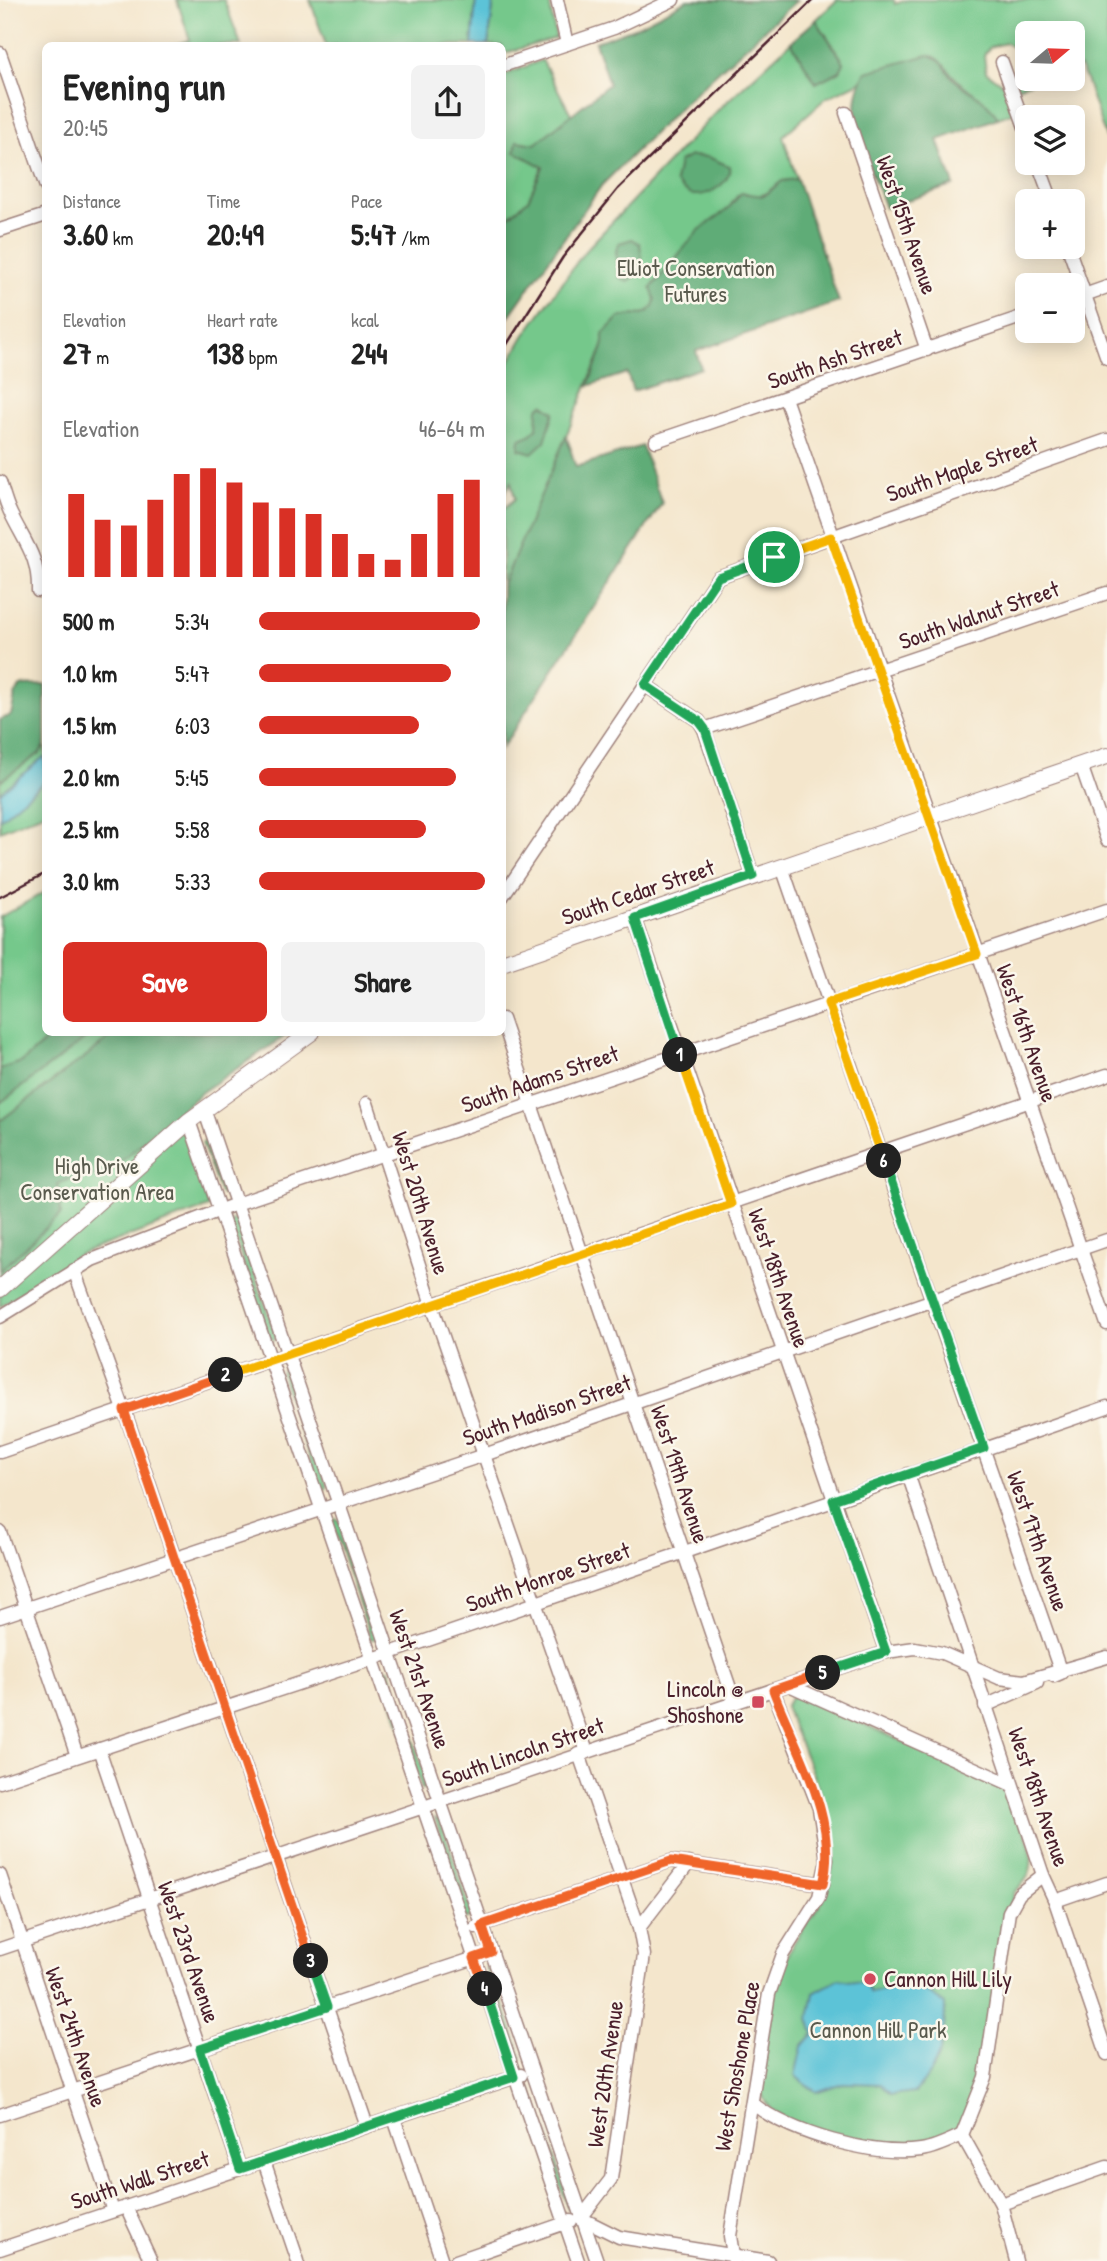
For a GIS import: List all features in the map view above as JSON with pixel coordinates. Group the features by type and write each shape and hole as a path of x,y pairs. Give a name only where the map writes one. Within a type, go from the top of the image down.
{"main road":[{"name":"South Cedar Street","path":"506,962 1107,756"},
{"path":"0,1289 189,1121 306,1036"}],"street":[{"path":"557,0 567,44"},
{"path":"506,65 629,21 673,0"},
{"path":"0,53 3,72 42,176"},
{"path":"1002,62 1017,105"},
{"name":"West 15th Avenue","path":"846,113 927,350"},
{"path":"0,230 42,216"},
{"path":"1085,295 1107,287"},
{"path":"1085,310 1107,358"},
{"name":"South Ash Street","path":"656,441 1015,319"},
{"name":"West 16th Avenue","path":"785,398 831,537 1107,1324"},
{"name":"South Maple Street","path":"506,891 718,577 1107,440"},
{"path":"0,482 6,517 21,529 39,570 38,591"},
{"name":"South Walnut Street","path":"705,729 1107,593"},
{"path":"645,685 699,721 705,729 753,876"},
{"path":"1081,765 1107,840"},
{"name":"West 17th Avenue","path":"782,867 1061,1673"},
{"name":"South Adams Street","path":"0,1317 74,1269 219,1210 1107,910"},
{"name":"West 18th Avenue","path":"635,918 886,1652"},
{"name":"West 19th Avenue","path":"506,1031 735,1703"},
{"path":"0,1452 1107,1075"},
{"name":"West 20th Avenue","path":"367,1103 639,1928 644,1955 611,2179 582,2218"},
{"name":"West 21st Avenue","path":"204,1109 597,2261"},
{"name":"West 21st Avenue","path":"189,1121 578,2261"},
{"name":"South Madison Street","path":"0,1617 484,1455 634,1401 1107,1240"},
{"path":"74,1269 367,2126"},
{"name":"South Monroe Street","path":"0,1782 226,1709 1107,1407"},
{"name":"West 18th Avenue","path":"908,1474 1012,1785 1107,2054"},
{"path":"0,1532 76,1756"},
{"name":"South Lincoln Street","path":"0,1949 886,1652 915,1647 974,1665 999,1678 1024,1681 1061,1673"},
{"name":"South Lincoln Street","path":"985,1706 1061,1673 1107,1657"},
{"path":"789,1685 1012,1785"},
{"name":"West Shoshone Place","path":"733,2258 730,2236 775,1974 783,1954 813,1910 823,1884 827,1845 819,1808 773,1690"},
{"name":"West 23rd Avenue","path":"99,1749 240,2169"},
{"path":"465,1931 671,1861 823,1884"},
{"path":"639,1928 689,1863"},
{"name":"West 24th Avenue","path":"0,1875 113,2211"},
{"path":"752,2103 792,2129 876,2149 921,2150 962,2136 985,2077 1009,1912 1019,1894 1043,1875"},
{"path":"1055,1901 1107,1883"},
{"path":"0,2115 491,1952"},
{"name":"South Wall Street","path":"0,2249 531,2071"},
{"path":"394,2118 442,2261"},
{"path":"962,2136 1001,2204 1016,2261"},
{"path":"264,2161 298,2261"},
{"path":"1001,2204 1107,2167"},
{"path":"126,2207 151,2261"},
{"path":"456,2261 582,2218 619,2237 733,2258 768,2261"},
{"path":"0,2255 2,2261"}],"green space":[{"path":"177,0 224,0 240,42 184,42 190,40"},
{"path":"310,0 476,0 472,42 325,42"},
{"path":"494,0 549,0 556,38 506,53 506,42 488,42"},
{"path":"687,0 797,0 685,102 602,185 506,320 506,219 528,200 543,167 515,152 517,141 535,144 609,84 595,42 634,28"},
{"name":"Elliot Conservation Futures","path":"837,0 894,0 895,4 907,0 1107,0 1107,141 1085,77 1085,21 1015,21 1015,50 1006,43 990,47 984,55 986,72 1004,85 1015,112 998,118 986,103 950,73 945,65 866,72 860,82 826,98 783,136 797,179 781,182 761,195 738,195 728,209 691,337 701,368 633,391 611,326 603,334 603,347 566,436 571,449 559,453 506,727 506,507 515,499 511,482 506,491 506,368 524,336 585,251 718,110 791,42 816,83 844,62 816,20"},
{"path":"816,20 844,63 840,71 816,83 791,42"},
{"path":"928,55 938,59 956,81 984,101 998,118 938,140 954,185 885,208 860,140 856,105 859,88 866,72"},
{"path":"542,60 572,116 535,145 516,152 543,166 528,200 506,219 506,74"},
{"path":"690,156 708,157 729,166 727,178 712,191 700,195 686,192 675,182 679,162"},
{"name":"Elliot Conservation Futures","path":"797,179 839,302 696,351 701,368 633,391 627,373 588,386 603,347 603,334 618,318 650,310 655,300 651,288 698,231 728,209 741,193 764,196 782,181"},
{"path":"632,239 640,244 643,269 628,282 619,277 616,251 619,243"},
{"path":"543,404 554,412 545,441 532,453 519,449 520,439 537,428 538,408"},
{"path":"566,436 576,467 642,446 662,503 506,742 506,578"},
{"path":"42,685 42,749 0,781 0,720 11,715 15,695 21,686"},
{"path":"42,749 42,758 0,793 0,781"},
{"path":"42,784 42,813 0,831 0,819"},
{"path":"42,894 42,1036 52,1036 22,1062 0,1069 0,917"},
{"path":"52,1036 89,1036 0,1103 0,1069 22,1062"},
{"path":"89,1036 113,1036 0,1121 0,1103"},
{"path":"113,1036 286,1036 202,1092 103,1177 76,1176 58,1184 61,1214 0,1271 0,1121"},
{"name":"High Drive Conservation Area","path":"169,1085 209,1207 80,1254 0,1307 0,1147"},
{"path":"209,1139 226,1193 224,1195 220,1193 202,1143"},
{"path":"237,1221 276,1337 274,1340 269,1339 230,1223"},
{"path":"283,1369 288,1371 327,1486 324,1490 320,1489 281,1373"},
{"path":"339,1520 378,1636 375,1639 371,1639 332,1522"},
{"path":"389,1669 428,1783 422,1789 382,1671"},
{"name":"Cannon Hill Park","path":"799,1695 995,1783 1015,1809 1026,1833 1031,1857 1030,1870 1025,1881 1014,1893 994,2019 977,2088 967,2114 955,2130 942,2139 926,2144 875,2145 826,2133 783,2118 767,2105 762,2095 759,2083 776,1988 793,1944 823,1901 831,1873 832,1854 827,1816 785,1707 790,1698"},
{"path":"435,1818 441,1820 472,1914 469,1918 465,1918"},
{"path":"486,1968 492,1970 522,2058 518,2063"},
{"path":"526,2089 532,2090 571,2203 568,2208"}],"water":[{"path":"476,0 494,0 488,42 472,42"},
{"path":"42,758 42,784 0,819 0,793"},
{"path":"839,1979 864,1983 871,1993 910,1986 925,1991 945,2004 940,2052 931,2072 915,2092 891,2095 880,2084 843,2083 816,2092 795,2076 802,2046 814,2034 809,2018 814,1993"}],"railway":[{"path":"506,346 563,257 618,189 813,0"},
{"path":"0,897 42,875"}],"place":[{"name":"Lincoln @ Shoshone","path":"758,1702"},
{"name":"Cannon Hill Lily","path":"870,1979"}],"route":[{"path":"831,537 977,954 828,1003 984,1448 833,1500 886,1652 773,1690 819,1808 827,1845 823,1884 671,1861 482,1925 491,1952 474,1958 514,2077 240,2169 200,2049 327,2007 124,1410 731,1204 635,918 753,876 705,729 699,721 645,685 718,577 774,557 831,537"}]}
